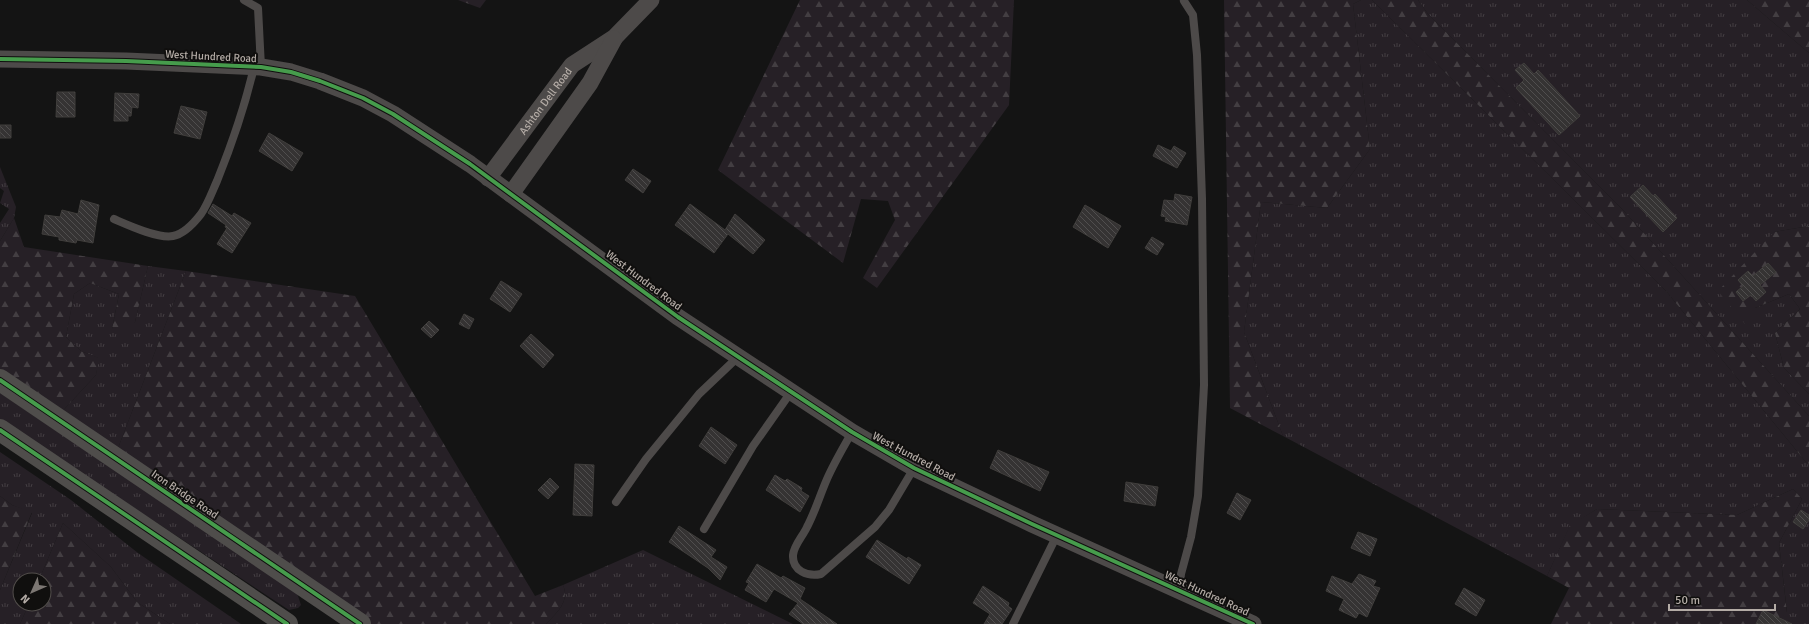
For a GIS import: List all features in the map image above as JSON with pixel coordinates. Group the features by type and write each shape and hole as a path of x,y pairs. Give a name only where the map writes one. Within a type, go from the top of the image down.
{"main road":[{"name":"Iron Bridge Road","path":"0,380 360,624"},
{"path":"0,430 287,624"}],"street":[{"name":"Ashton Dell Road","path":"488,178 572,65 615,37 652,0"},
{"name":"Ashton Dell Road","path":"511,194 590,83 615,37"},
{"name":"West Hundred Road","path":"0,59 126,61 258,67 291,72 320,80 363,98 394,114 488,178 679,318 852,432 914,468 1253,624"}],"lane":[{"path":"114,219 143,231 173,236 187,230 202,214 224,165 258,67 258,8 244,0"},
{"path":"1183,591 1180,583 1181,574 1191,537 1198,496 1204,385 1202,199 1197,56 1193,15 1184,1"},
{"path":"616,502 634,475 699,394 738,357"},
{"path":"704,529 753,446 791,392"},
{"path":"852,432 828,477 807,528 793,555 794,561 798,568 804,574 813,576 821,574 876,527 889,510 914,468"},
{"path":"1013,624 1058,535"}],"green space":[{"path":"458,0 486,0 480,8"},
{"path":"800,0 1014,0 1009,105 877,288 863,278 895,220 888,201 861,199 843,263 718,170"},
{"path":"1224,0 1361,0 1353,4 1370,149 1327,208 1261,202 1244,332 1283,436 1230,408"},
{"path":"1361,0 1372,0 1666,291 1809,464 1809,624 1773,624 1787,612 1779,543 1802,499 1793,489 1737,515 1597,509 1570,526 1547,576 1283,436 1244,332 1261,202 1327,208 1370,149 1353,4"},
{"path":"1372,0 1418,0 1428,14 1623,210 1809,416 1809,464 1666,291"},
{"path":"1418,0 1747,0 1809,53 1809,226 1774,232 1755,308 1789,294 1800,309 1775,333 1784,368 1809,394 1809,416 1623,210 1428,14"},
{"path":"1747,0 1809,0 1809,53"},
{"path":"0,167 16,207 14,218 0,241 0,223 9,209 0,203 4,191 0,188"},
{"path":"14,218 24,247 148,266 135,322 118,336 112,329 119,294 90,283 74,294 66,337 81,351 99,358 96,375 58,416 0,377 0,241"},
{"path":"1809,226 1809,394 1784,368 1775,333 1800,309 1789,294 1755,308 1745,324 1718,291 1774,232"},
{"path":"148,266 186,271 115,456 58,416 96,375 98,358 81,351 66,337 74,294 90,283 119,294 112,329 135,322"},
{"path":"186,271 355,296 535,596 563,585 565,591 564,602 546,624 361,624 115,456"},
{"path":"0,393 297,593 301,605 298,608 289,610 148,517 71,472 0,423"},
{"path":"0,452 71,500 138,553 241,624 170,624 137,602 111,567 63,523 42,572 12,572 12,612 25,612 20,624 0,624 0,590 32,513 12,505 0,496"},
{"path":"1793,489 1802,499 1779,543 1787,613 1773,624 1551,624 1569,588 1547,576 1570,525 1597,509 1737,515"},
{"path":"0,496 12,505 32,512 0,590"},
{"path":"63,523 111,567 137,602 170,624 20,624 25,612 52,612 52,572 42,572"},
{"path":"643,550 793,624 546,624 564,602 565,591 563,585"}],"building":[{"path":"1524,63 1534,74 1538,70 1580,116 1559,135 1516,88 1524,80 1515,70"},
{"path":"57,92 75,92 75,117 56,117"},
{"path":"115,93 139,94 138,108 132,107 131,116 128,116 128,121 114,121"},
{"path":"181,106 207,112 200,139 174,133"},
{"path":"0,125 11,125 11,138 0,138"},
{"path":"269,133 303,153 292,171 259,151"},
{"path":"1158,145 1171,151 1174,146 1186,153 1177,168 1153,156"},
{"path":"633,169 651,181 643,193 625,180"},
{"path":"1643,185 1653,196 1655,194 1677,218 1663,232 1630,197"},
{"path":"1175,194 1192,197 1187,225 1165,221 1166,217 1161,216 1164,200 1174,201"},
{"path":"81,200 99,205 93,243 77,240 76,243 59,240 59,237 42,234 45,215 60,217 62,210 78,214"},
{"path":"213,204 232,216 234,213 251,223 232,253 217,244 227,228 225,227 226,225 208,213"},
{"path":"690,204 725,230 735,214 765,240 753,254 728,234 714,253 675,225"},
{"path":"1085,205 1121,226 1108,248 1073,227"},
{"path":"1152,237 1164,244 1157,255 1145,248"},
{"path":"1768,263 1776,272 1760,285 1766,292 1756,301 1751,295 1743,301 1736,292 1743,286 1738,280 1748,271 1753,276"},
{"path":"501,281 522,294 510,312 490,299"},
{"path":"464,314 474,319 469,329 459,324"},
{"path":"429,321 439,330 431,338 421,329"},
{"path":"531,334 554,355 543,368 520,346"},
{"path":"711,427 737,445 725,464 699,446"},
{"path":"998,450 1049,472 1040,491 990,468"},
{"path":"575,464 594,465 592,516 573,515"},
{"path":"775,475 785,481 787,479 802,488 801,491 809,496 800,512 766,490"},
{"path":"550,478 559,487 548,499 538,490"},
{"path":"1126,482 1158,487 1155,506 1124,501"},
{"path":"1237,493 1251,500 1240,520 1227,513"},
{"path":"1801,510 1809,515 1809,520 1803,529 1793,522"},
{"path":"679,526 716,550 711,557 727,567 720,580 708,568 669,542"},
{"path":"1358,532 1377,539 1370,556 1351,548"},
{"path":"877,540 907,559 908,557 921,565 909,584 866,557"},
{"path":"757,564 781,578 783,576 805,588 800,599 837,624 803,624 789,614 798,603 774,589 766,602 745,590 749,583 746,582"},
{"path":"1359,574 1376,581 1373,586 1380,588 1367,617 1359,613 1356,618 1339,610 1344,599 1326,591 1332,576 1352,584"},
{"path":"983,586 1009,603 1008,606 1012,609 1002,624 984,624 990,614 973,603"},
{"path":"1464,588 1485,600 1476,616 1455,604"},
{"path":"1763,610 1792,624 1756,624"}],"cycle path":[{"path":"0,59 126,61 261,67 291,72 320,81 363,98 393,114 470,164 678,317 852,432 914,468 1032,524 1253,624"},
{"path":"0,380 360,624"},
{"path":"0,430 287,624"}]}
